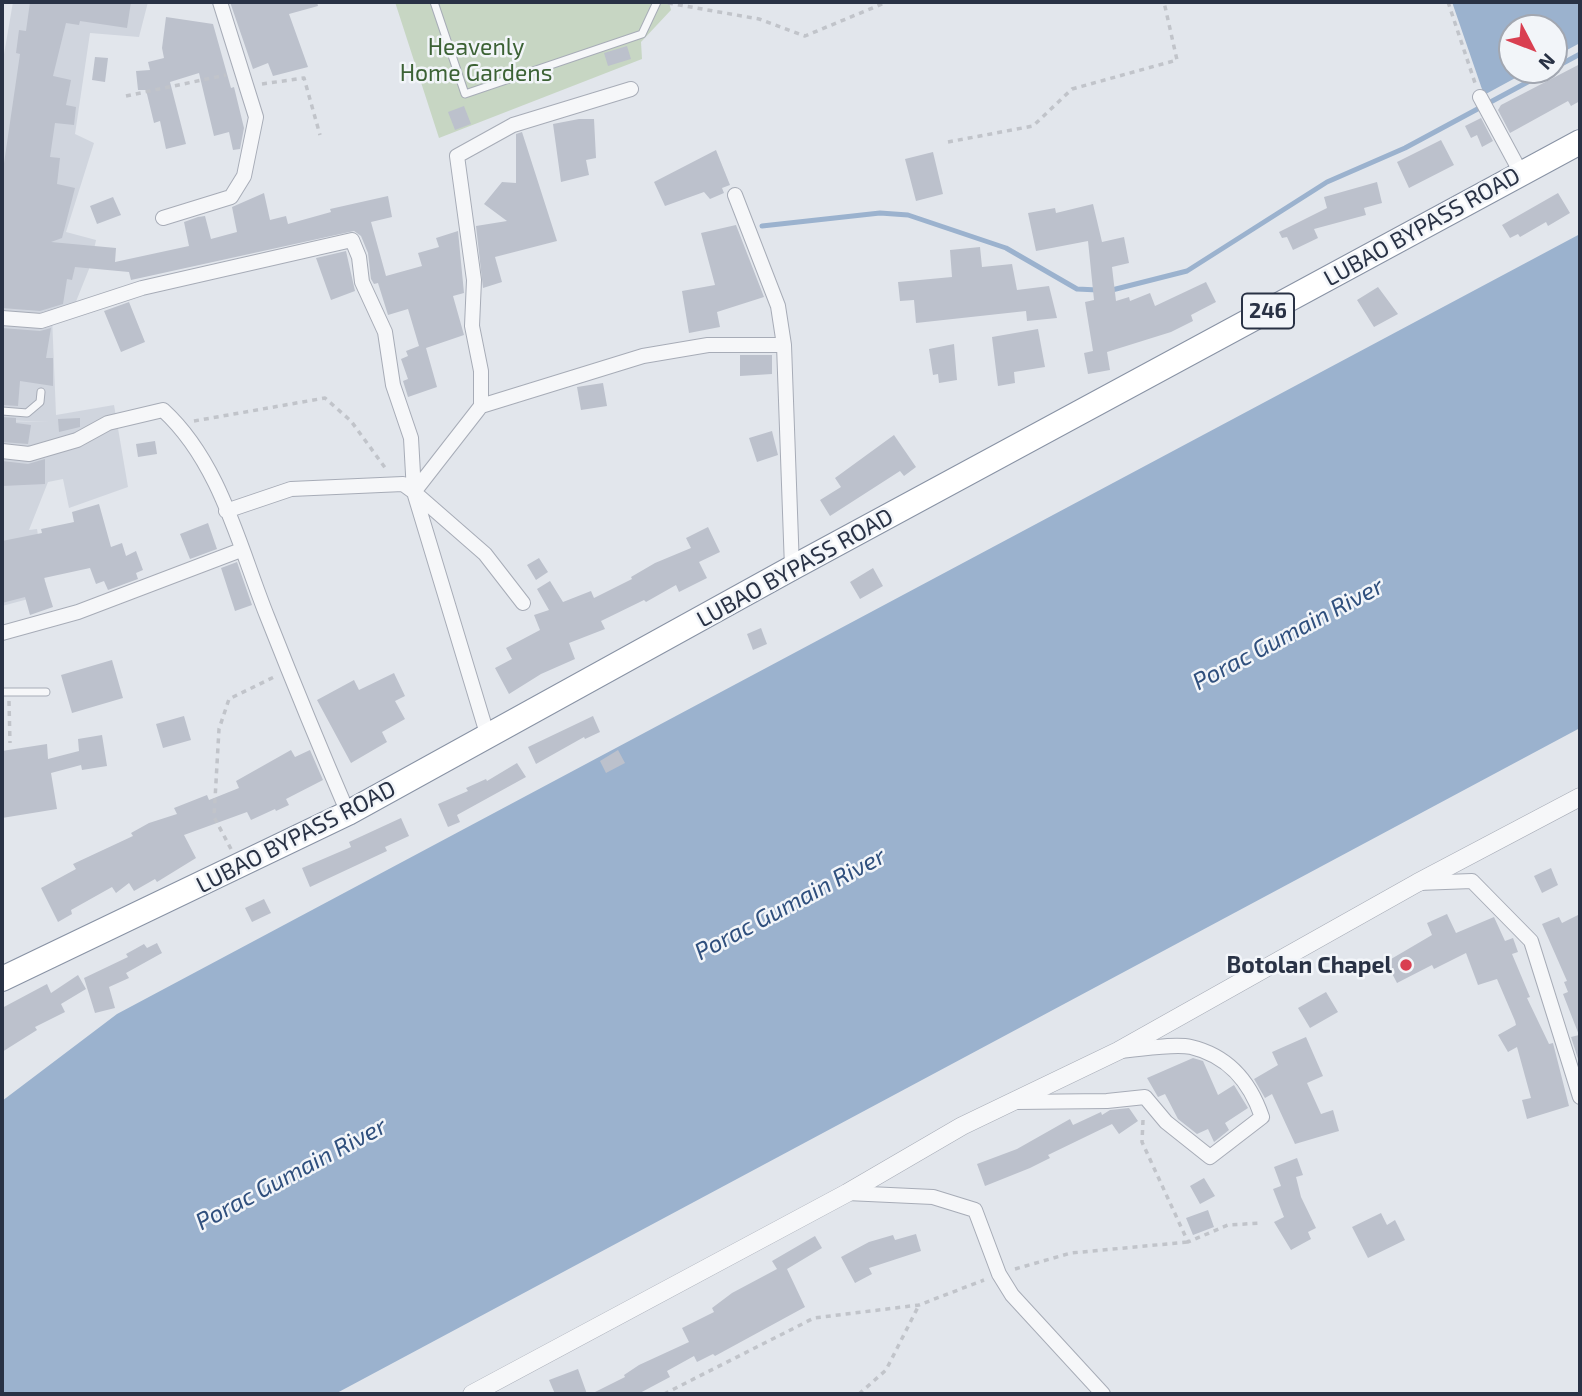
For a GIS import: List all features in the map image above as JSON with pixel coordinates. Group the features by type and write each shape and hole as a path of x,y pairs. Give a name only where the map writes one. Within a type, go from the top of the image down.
{"highway":[{"name":"LUBAO BYPASS ROAD","path":"2,979 348,813 792,568 1580,142"}],"street":[{"path":"163,218 232,197 244,176 256,117 220,2"},
{"path":"481,406 481,371 472,326 474,280 457,156 513,125 631,89"},
{"path":"1484,102 1500,138 1521,173"},
{"path":"736,195 778,306 783,345 792,568"},
{"path":"2,318 41,321 142,288 352,240 359,257 362,282 385,332 393,385 411,438 408,488 488,737"},
{"path":"408,488 481,406 643,355 708,345 783,345"},
{"path":"2,452 29,454 77,440 108,424 163,410 179,424 206,461 303,710 348,813"},
{"path":"226,511 291,489 408,488 485,554 523,603"},
{"path":"2,633 78,612 241,550"},
{"path":"472,1394 847,1193 962,1126 1118,1051 1417,883 1580,797"},
{"path":"1417,883 1472,881 1531,941 1580,1097"},
{"path":"1014,1102 1107,1101 1144,1097 1166,1122 1210,1157 1262,1116 1253,1090 1229,1064 1190,1046 1118,1051"},
{"path":"847,1193 933,1197 975,1210 999,1274 1012,1295 1103,1394"}],"lane":[{"path":"434,2 465,94 642,34 658,2"},
{"path":"2,411 27,412 40,402 41,392"},
{"path":"5,692 46,692"}],"path":[{"path":"658,2 759,19 805,36 887,2"},
{"path":"948,142 1033,126 1072,89 1177,60 1164,2"},
{"path":"1448,2 1484,102"},
{"path":"126,96 226,76 235,50"},
{"path":"246,86 304,78 320,135"},
{"path":"179,424 325,398 351,421 381,464 408,488"},
{"path":"240,867 214,817 219,729 229,699 276,675 283,684"},
{"path":"5,692 10,743"},
{"path":"1144,1097 1142,1142 1188,1242"},
{"path":"664,1394 814,1318 919,1305 999,1274 1071,1253 1188,1242 1228,1225 1262,1223"},
{"path":"859,1394 886,1370 919,1305"}],"shaded area":[{"path":"13,2 148,2 139,37 90,33 75,134 94,143 66,232 96,240 91,264 75,304 52,316 56,415 114,405 128,487 69,508 63,479 48,482 29,530 37,529 47,594 2,606 2,421 50,422 2,420 2,66"}],"green space":[{"name":"Heavenly Home Gardens","path":"395,2 669,2 671,10 641,42 642,59 439,138"}],"water":[{"path":"1452,2 1580,2 1580,43 1568,49 1568,14 1498,14 1498,84 1504,84 1484,95"},
{"name":"Porac Gumain River","path":"1580,234 1580,728 335,1394 2,1394 2,1101 117,1014"}],"building":[{"path":"30,2 131,2 127,28 80,21 79,25 66,23 53,76 71,80 66,105 76,107 74,125 55,123 50,157 60,158 57,184 75,188 62,238 51,242 116,248 115,262 189,246 184,222 198,217 205,216 211,239 237,232 232,207 264,193 270,220 286,216 288,224 331,212 330,209 388,196 392,217 371,222 386,276 422,266 418,253 439,247 436,238 458,231 464,293 453,296 464,335 426,348 437,387 408,397 403,381 408,379 401,359 408,356 406,351 419,346 408,309 388,315 378,283 374,284 371,279 368,253 361,236 354,231 131,280 129,272 75,267 72,280 67,279 63,304 40,311 2,308 2,177 20,54 16,53 19,30 26,31"},
{"path":"230,2 317,2 318,6 289,14 308,67 273,76 268,63 253,69"},
{"path":"166,17 213,24 231,88 234,87 244,128 240,149 233,150 229,132 214,136 199,73 170,82 186,144 166,149 160,121 154,123 146,90 138,90 136,71 150,70 148,62 164,58 162,48"},
{"path":"627,46 631,59 608,66 604,53"},
{"path":"95,57 108,58 105,82 92,80"},
{"path":"1580,64 1580,101 1571,106 1568,101 1510,133 1498,110 1501,105 1541,84 1568,84 1568,70"},
{"path":"464,106 471,124 455,130 448,112"},
{"path":"1481,118 1493,141 1482,147 1477,135 1471,138 1465,126"},
{"path":"594,119 596,158 586,160 589,175 561,182 553,124"},
{"path":"522,132 557,241 495,257 502,282 483,288 476,226 507,221 484,204 502,182 516,183 516,134"},
{"path":"1441,140 1454,165 1409,188 1397,162"},
{"path":"716,150 730,185 722,188 724,193 710,199 704,192 665,206 654,182"},
{"path":"933,152 943,194 916,201 905,159"},
{"path":"1377,182 1382,203 1364,208 1366,215 1314,229 1318,238 1293,250 1287,237 1282,238 1279,232 1327,208 1324,197"},
{"path":"1558,193 1570,213 1548,226 1546,222 1520,237 1518,234 1510,238 1502,225"},
{"path":"113,197 121,215 97,224 90,206"},
{"path":"1093,204 1102,242 1124,237 1129,263 1112,267 1116,301 1129,297 1130,301 1150,293 1155,306 1206,282 1216,302 1191,315 1193,321 1171,332 1107,352 1110,370 1088,374 1084,353 1093,351 1085,302 1094,300 1088,241 1036,251 1028,213 1055,208 1056,213"},
{"path":"736,225 764,297 717,312 720,327 689,333 682,291 715,285 701,233"},
{"path":"980,247 982,267 1012,264 1017,290 1049,286 1057,318 1027,321 1026,311 916,323 914,300 900,301 898,282 952,277 950,250"},
{"path":"346,251 355,291 331,300 316,258"},
{"path":"1378,287 1398,314 1374,327 1357,300"},
{"path":"129,302 145,342 121,352 104,311"},
{"path":"2,328 40,331 51,328 46,358 53,358 53,386 20,381 18,406 2,405"},
{"path":"1038,329 1045,367 1014,372 1015,383 998,386 992,337"},
{"path":"954,344 957,380 939,383 938,374 933,375 929,349"},
{"path":"740,355 772,355 772,374 740,376"},
{"path":"603,383 607,406 581,410 577,387"},
{"path":"2,417 16,418 16,423 31,425 28,444 2,442"},
{"path":"80,418 80,427 59,432 58,419"},
{"path":"772,431 778,455 757,462 749,438"},
{"path":"894,435 916,467 904,476 900,471 830,516 820,500 841,487 835,478"},
{"path":"155,441 157,454 138,457 136,444"},
{"path":"45,459 45,484 2,486 2,461 28,464"},
{"path":"99,504 111,547 122,543 126,556 136,551 143,570 136,573 138,579 108,590 104,581 96,584 90,568 44,578 53,607 30,615 25,597 2,603 2,541 42,533 41,529 74,522 72,512"},
{"path":"208,523 217,549 190,559 180,534"},
{"path":"708,527 720,552 699,562 707,578 679,592 676,585 646,602 644,600 601,621 605,629 569,643 575,659 541,674 509,694 495,668 512,659 506,648 540,630 534,615 549,610 537,589 550,581 563,602 591,591 594,598 632,579 631,577 655,563 691,548 686,538"},
{"path":"539,558 548,572 536,580 527,565"},
{"path":"237,562 252,605 235,611 221,568"},
{"path":"873,568 883,586 860,599 850,582"},
{"path":"761,628 767,644 753,650 747,634"},
{"path":"112,660 123,698 72,713 61,675"},
{"path":"394,673 405,696 395,701 405,719 382,732 387,742 351,763 317,700 354,680 359,690"},
{"path":"184,716 191,740 163,748 156,724"},
{"path":"593,716 600,732 585,739 584,737 536,764 528,747"},
{"path":"102,735 107,766 82,770 81,765 51,773 57,809 2,818 2,751 47,744 48,759 79,751 78,739"},
{"path":"291,750 295,757 310,750 323,780 286,799 289,805 276,811 275,809 251,820 247,812 184,835 196,858 157,882 155,879 134,891 129,883 116,893 112,887 71,910 72,914 58,922 41,888 76,869 73,864 133,836 131,833 149,823 177,814 174,808 207,795 209,800 239,788 236,781"},
{"path":"618,750 625,763 606,773 600,761"},
{"path":"517,763 526,777 457,815 460,822 448,827 438,804 468,791 466,788 486,779 487,781"},
{"path":"401,818 409,836 385,847 387,851 310,887 302,868 351,847 349,842"},
{"path":"1551,868 1558,885 1542,893 1534,876"},
{"path":"264,899 271,913 252,922 245,908"},
{"path":"1447,914 1456,933 1494,917 1505,941 1513,938 1518,952 1512,954 1530,997 1527,998 1549,1044 1553,1043 1569,1106 1527,1119 1522,1100 1531,1098 1517,1047 1508,1052 1498,1035 1516,1025 1515,1021 1497,979 1478,985 1466,953 1434,969 1432,965 1397,983 1386,962 1432,935 1427,923"},
{"path":"1580,914 1579,1062 1571,1037 1579,1035 1563,994 1568,992 1564,982 1567,981 1542,924 1559,917 1562,923"},
{"path":"157,943 162,953 126,973 129,978 109,987 115,1008 95,1013 84,978 128,957 126,954 144,944 147,948"},
{"path":"78,975 86,989 61,1004 65,1012 35,1027 37,1030 2,1052 2,1008 47,984 51,993"},
{"path":"1326,992 1338,1012 1310,1028 1298,1008"},
{"path":"1306,1037 1323,1076 1307,1083 1321,1114 1333,1110 1339,1131 1295,1144 1272,1094 1265,1098 1254,1079 1278,1065 1272,1052"},
{"path":"1193,1058 1203,1061 1218,1095 1234,1085 1248,1108 1225,1123 1229,1130 1214,1142 1208,1129 1197,1134 1178,1119 1165,1094 1158,1097 1147,1078"},
{"path":"1129,1108 1138,1121 1119,1134 1112,1124 1048,1155 1050,1158 1030,1168 985,1186 977,1164 1017,1149 1070,1119 1073,1125 1101,1112 1102,1115 1110,1110"},
{"path":"1297,1158 1303,1175 1296,1177 1301,1197 1316,1228 1308,1232 1311,1239 1291,1250 1274,1222 1284,1217 1273,1189 1281,1186 1274,1167"},
{"path":"1204,1178 1215,1196 1200,1204 1190,1186"},
{"path":"1208,1210 1214,1227 1193,1235 1186,1218"},
{"path":"1381,1213 1387,1225 1395,1220 1405,1240 1368,1258 1352,1227"},
{"path":"916,1234 921,1251 869,1268 872,1274 855,1283 841,1257 869,1242 893,1235 895,1240"},
{"path":"815,1236 822,1248 787,1269 805,1307 715,1356 713,1354 697,1362 694,1356 667,1371 670,1377 638,1394 591,1394 625,1377 624,1375 639,1365 689,1342 682,1328 714,1312 712,1308 732,1293 777,1269 772,1261"},
{"path":"578,1369 587,1394 555,1394 549,1380"}],"waterway":[{"path":"1568,60 1580,54"},
{"path":"1108,291 1187,271 1327,182 1405,148 1524,84"},
{"path":"762,226 880,213 908,215 1006,248 1077,289 1098,290"}],"place":[{"name":"Botolan Chapel","path":"1406,965"}]}
